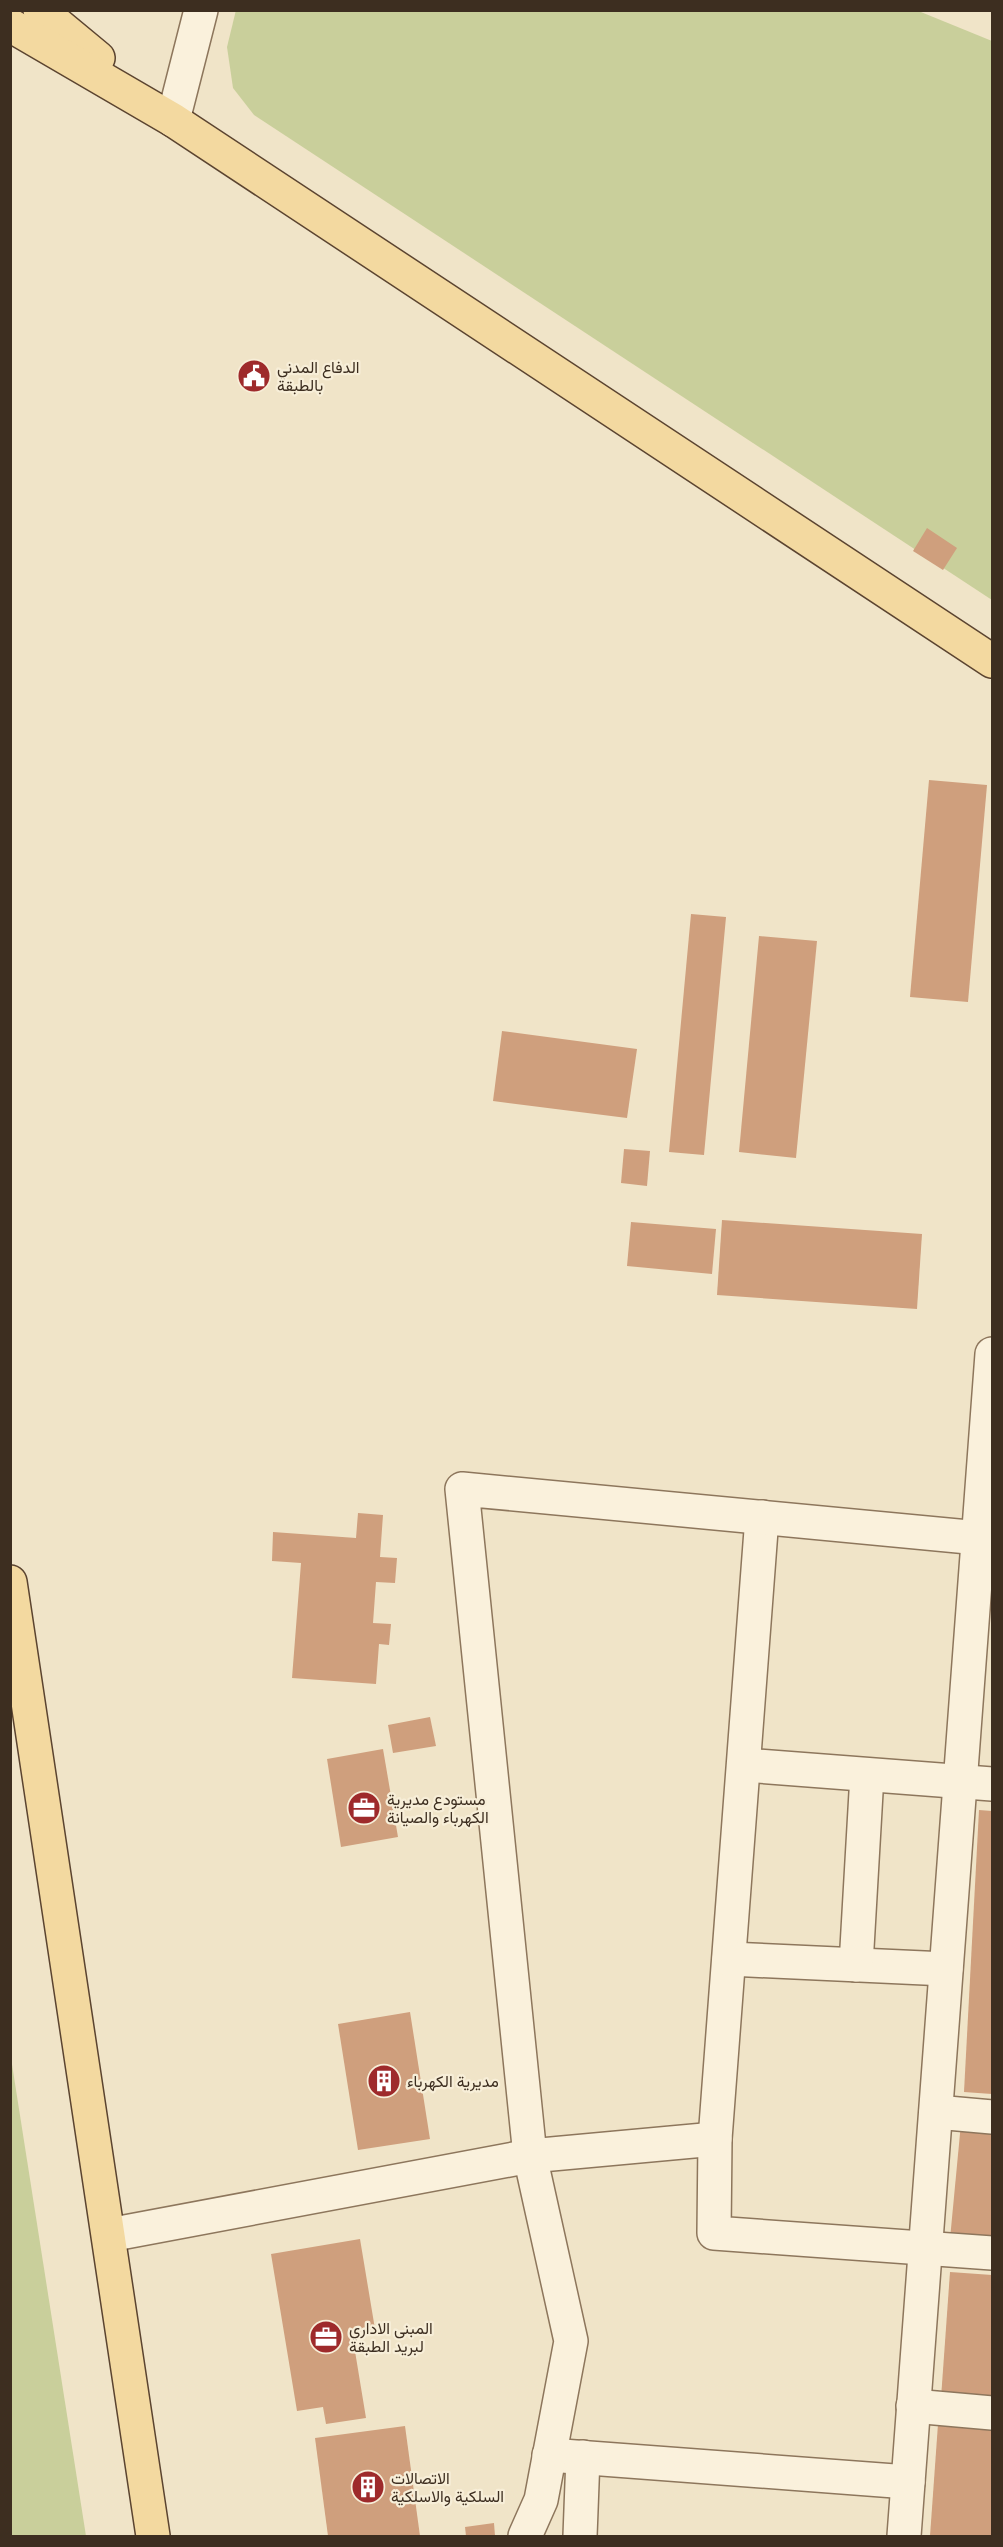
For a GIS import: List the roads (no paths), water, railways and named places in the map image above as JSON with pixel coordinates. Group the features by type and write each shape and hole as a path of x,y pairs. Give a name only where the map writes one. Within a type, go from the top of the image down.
{"main road":[{"path":"40,10 173,120"},
{"path":"10,26 173,120 993,661"},
{"path":"10,1582 153,2536"}],"street":[{"path":"173,120 201,10"},
{"path":"904,2536 946,1969 977,1783 983,1617 979,1538 993,1354"},
{"path":"525,2536 541,2500 571,2341 530,2156 462,1489 979,1538"},
{"path":"762,1518 715,2139 714,2233 993,2253"},
{"path":"744,1765 977,1783"},
{"path":"856,1965 867,1775"},
{"path":"729,1959 946,1969"},
{"path":"936,2112 993,2117"},
{"path":"109,2235 530,2156 715,2139"},
{"path":"914,2406 993,2413"},
{"path":"549,2455 908,2482"},
{"path":"580,2536 583,2457"}],"place":[{"name":"الدفاع المدني بالطبقة","path":"254,376"},
{"name":"مستودع مديرية الكهرباء والصيانة","path":"364,1808"},
{"name":"مديرية الكهرباء","path":"384,2081"},
{"name":"المبنى الاداري لبريد الطبقة","path":"326,2337"},
{"name":"الاتصالات السلكية والاسلكية","path":"368,2487"}]}
